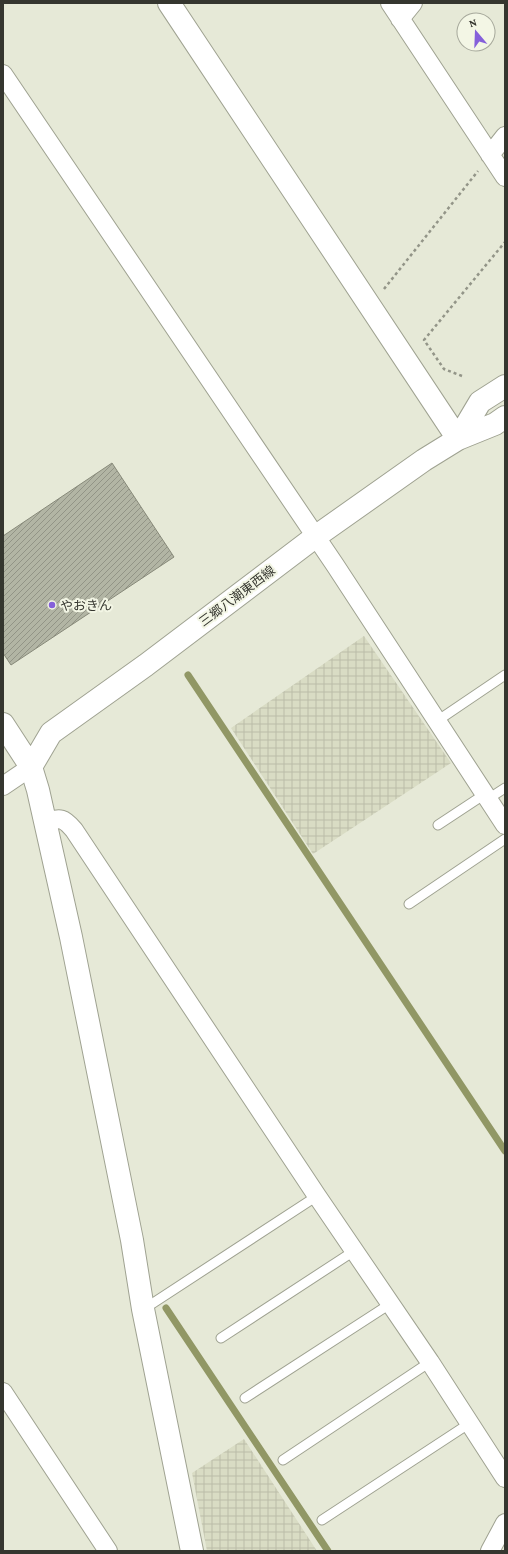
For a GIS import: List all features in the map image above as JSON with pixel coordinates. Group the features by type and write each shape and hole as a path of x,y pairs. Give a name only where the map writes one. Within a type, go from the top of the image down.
{"street":[{"path":"169,3 458,439"},
{"path":"390,3 505,177"},
{"path":"400,19 413,3"},
{"path":"3,74 315,537 505,825"},
{"path":"490,155 505,136"},
{"name":"三郷八潮東西線","path":"458,439 480,402 505,386"},
{"name":"三郷八潮東西線","path":"31,767 51,734 146,665 315,537 424,460 458,439 495,424 505,417"},
{"path":"3,724 31,767 38,790 71,936 130,1233 143,1309 192,1551"},
{"path":"3,786 31,767"},
{"path":"45,822 56,819 66,820 74,830 317,1196 430,1362 505,1478"},
{"path":"3,1392 107,1551"},
{"path":"490,1551 505,1523"}],"lane":[{"path":"437,721 505,675"},
{"path":"438,825 486,796 505,788"},
{"path":"409,904 505,839"},
{"path":"143,1309 317,1196"},
{"path":"221,1338 354,1250"},
{"path":"245,1398 390,1304"},
{"path":"284,1460 430,1362"},
{"path":"322,1520 470,1423"}],"path":[{"path":"382,292 490,155"},
{"path":"462,376 444,369 424,340 505,242"}],"shaded area":[{"path":"364,636 451,763 313,854 231,728"},
{"path":"244,1439 317,1551 207,1551 192,1473"}],"building":[{"name":"やおきん","path":"112,463 174,557 11,665 3,653 3,536"}],"waterway":[{"path":"188,675 505,1151"},
{"path":"166,1308 328,1551"}],"place":[{"name":"やおきん","path":"52,605"}]}
